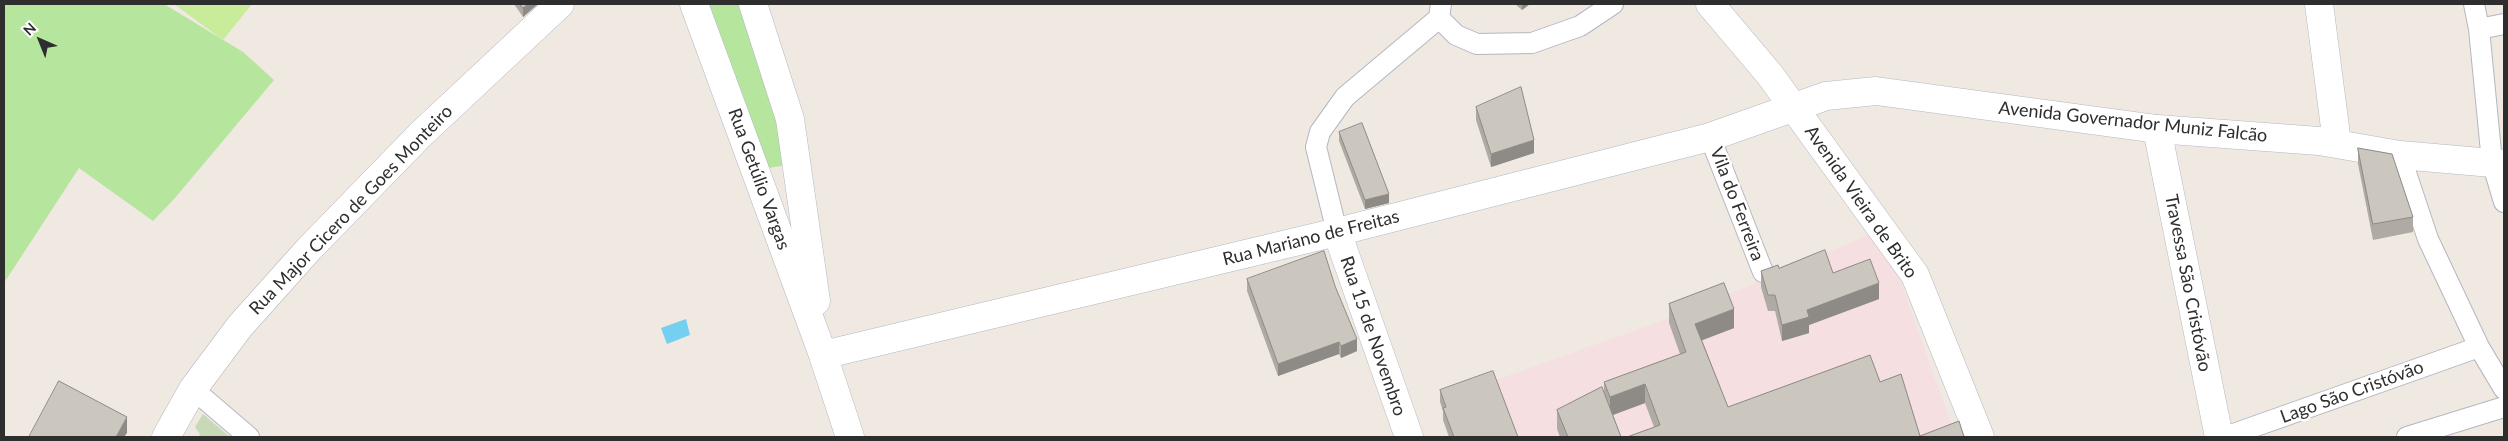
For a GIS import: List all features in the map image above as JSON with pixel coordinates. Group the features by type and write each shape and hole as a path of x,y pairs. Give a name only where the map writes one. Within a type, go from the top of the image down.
{"street":[{"name":"Rua Major Cicero de Goes Monteiro","path":"166,437 193,390 240,326 316,242 421,134 560,4"},
{"name":"Rua Getúlio Vargas","path":"694,4 823,355 850,437"},
{"name":"Rua Getúlio Vargas","path":"753,4 790,119 823,355"},
{"path":"1440,11 1456,35 1477,44 1532,43 1580,26 1613,4"},
{"name":"Avenida Vieira de Brito","path":"1710,4 1795,108 1916,274 1980,437"},
{"path":"2300,4 2328,142"},
{"path":"2319,4 2328,142"},
{"path":"2474,4 2504,202"},
{"name":"Rua 15 de Novembro","path":"1409,437 1337,232 1316,147 1320,132 1345,97 1440,11"},
{"path":"2479,28 2504,24"},
{"name":"Avenida Governador Muniz Falcão","path":"1795,108 1826,96 1876,90 2157,129 2328,142 2400,155 2498,163"},
{"name":"Rua Mariano de Freitas","path":"823,355 1337,232 1710,136 1795,108"},
{"name":"Travessa São Cristóvão","path":"2157,129 2219,437"},
{"name":"Vila do Ferreira","path":"1710,136 1763,272"},
{"path":"2400,155 2428,240 2479,347 2504,389"},
{"path":"763,192 799,182"},
{"name":"Lago São Cristóvão","path":"2225,437 2479,347"},
{"path":"193,390 249,437"},
{"path":"2407,437 2504,407"}],"shaded area":[{"path":"1869,235 1897,272 1956,437 1516,437 1496,380 1687,312"}],"green space":[{"path":"4,4 164,4 243,52 274,80 175,198 153,221 79,168 4,283"},
{"path":"174,4 252,4 223,40"},
{"path":"709,4 746,4 791,164 769,168"},
{"path":"203,414 230,437 199,437 200,434 195,427"}],"water":[{"path":"686,319 690,335 667,344 661,328"}],"building":[{"path":"520,4 528,4 523,8"},
{"path":"1521,87 1534,140 1491,154 1476,107"},
{"path":"1362,123 1389,194 1365,200 1339,132"},
{"path":"2358,148 2392,154 2413,217 2373,224"},
{"path":"1825,250 1833,273 1870,259 1879,283 1807,310 1809,317 1782,325 1775,295 1768,295 1761,271 1778,265 1779,268"},
{"path":"1324,251 1335,286 1357,339 1341,346 1339,342 1278,364 1247,279"},
{"path":"1724,283 1734,309 1695,324 1728,407 1870,355 1880,382 1901,374 1920,436 1959,421 1964,437 1627,437 1660,425 1645,384 1610,397 1604,382 1686,352 1669,304"},
{"path":"1493,371 1518,437 1454,437 1443,408 1446,407 1440,390"},
{"path":"59,381 127,417 116,437 29,437"},
{"path":"1602,387 1621,437 1568,437 1557,410"}]}
